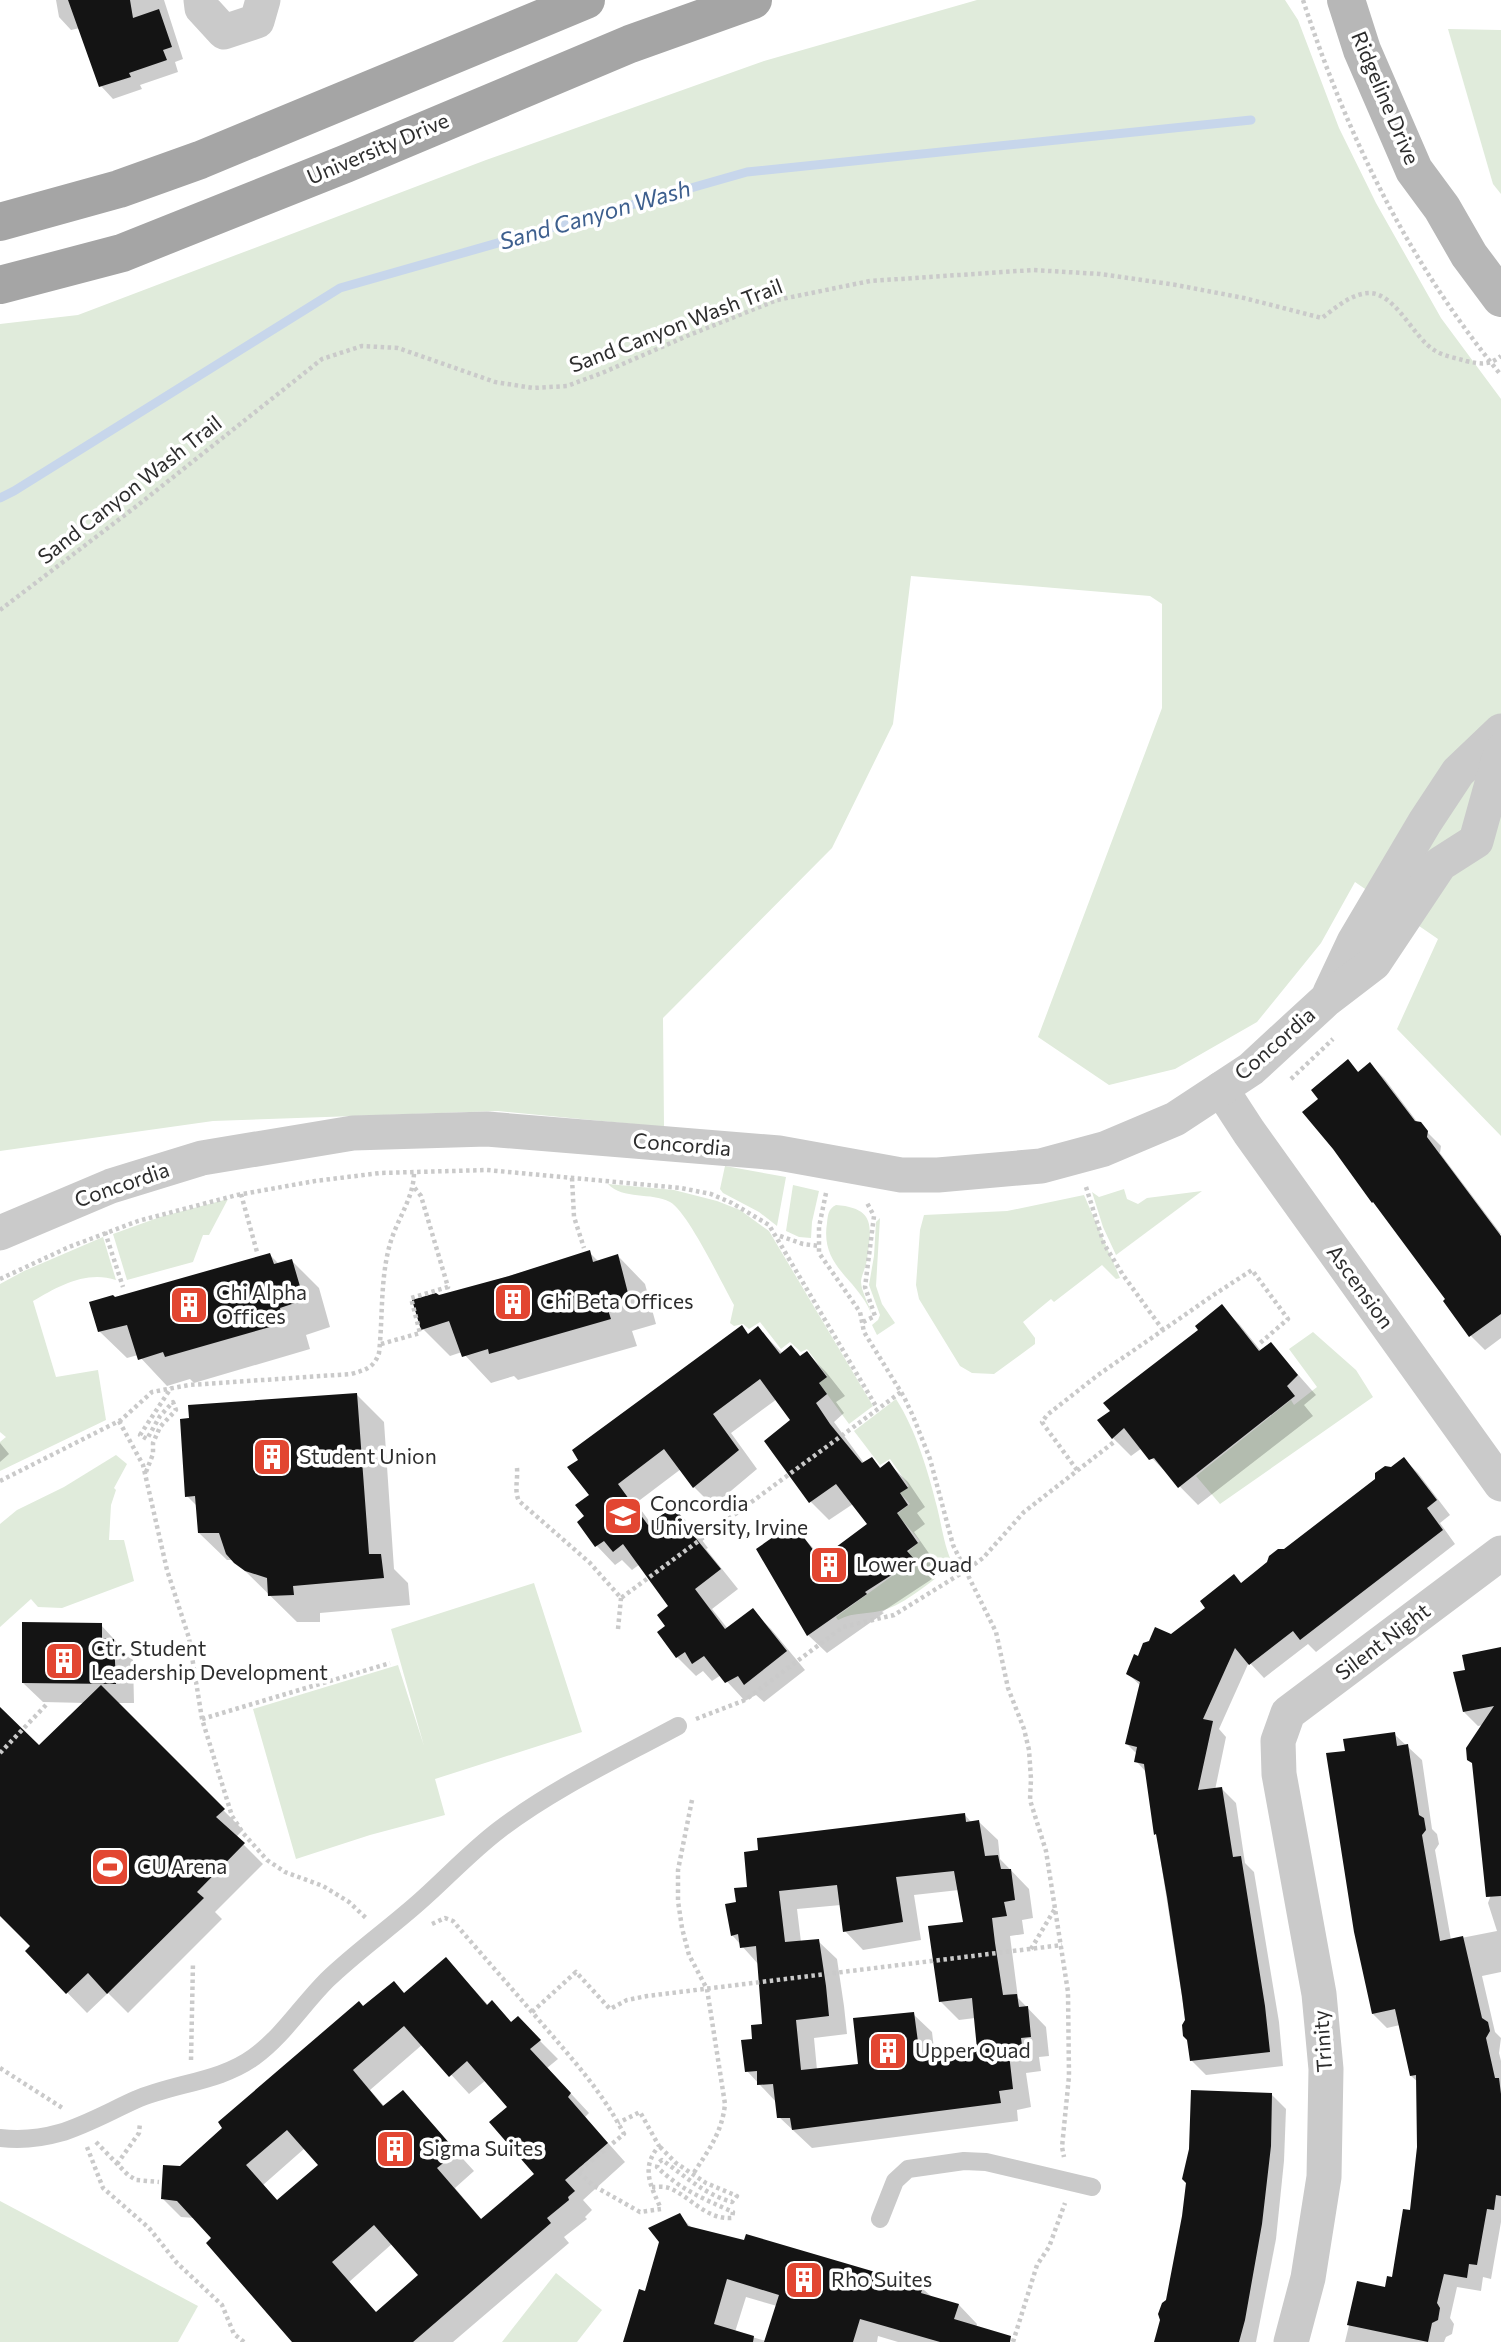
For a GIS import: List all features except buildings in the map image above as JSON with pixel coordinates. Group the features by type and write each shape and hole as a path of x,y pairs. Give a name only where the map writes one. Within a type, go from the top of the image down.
{"main road":[{"path":"0,222 119,189 200,160 586,0"},
{"name":"University Drive","path":"0,285 122,253 333,169 630,44 753,0"}],"street":[{"path":"201,0 202,8 224,32 257,21 263,0"},
{"name":"Ridgeline Drive","path":"1346,0 1362,50 1414,170 1442,208 1469,255 1501,298"},
{"name":"Concordia","path":"1327,999 1354,942 1425,822 1458,772 1501,731"},
{"name":"Concordia","path":"0,1233 111,1186 202,1158 353,1133 487,1129 779,1153 901,1175 938,1175 1041,1166 1104,1149 1175,1119 1251,1069 1327,999 1374,963 1440,864 1476,841 1501,751"},
{"name":"Ascension","path":"1220,1089 1501,1484"},
{"name":"Silent Night","path":"1278,1741 1288,1713 1501,1553"},
{"name":"Trinity","path":"1278,1741 1279,1774 1319,1994 1326,2069 1324,2177 1308,2278 1291,2342"}],"lane":[{"path":"0,2138 44,2138 80,2126 131,2102 238,2067 254,2058 353,1956 428,1895 498,1830 574,1781 678,1726"},
{"path":"880,2219 895,2181 908,2169 964,2161 986,2162 1092,2187"}],"path":[{"name":"Sand Canyon Wash Trail","path":"0,610 322,359 362,346 398,348 495,382 533,388 566,386 777,300 870,281 1033,270 1176,285 1244,298 1322,318 1347,300 1370,293 1387,300 1434,350 1484,365 1501,356"},
{"path":"0,1279 105,1232 138,1221 241,1194 355,1175 487,1170 672,1187 711,1194 769,1225 877,1408"},
{"path":"0,1480 120,1421 152,1392 171,1387 351,1374 368,1369 376,1363 380,1344 390,1242 414,1186 414,1172"},
{"path":"572,1178 574,1217 584,1248"},
{"path":"380,1344 420,1334 411,1298 448,1287 421,1196 414,1186"},
{"path":"1086,1187 1104,1244 1163,1330"},
{"path":"826,1192 819,1227 819,1253 860,1312 864,1332 913,1416 930,1460 953,1545 996,1632 1008,1688 1024,1729 1030,1760 1030,1800 1046,1851 1056,1906 1068,1992 1069,2076 1062,2147 1067,2182 1066,2202 1049,2247 1037,2265 1013,2342"},
{"path":"241,1194 257,1252"},
{"path":"863,1322 875,1316 865,1287 874,1216 866,1201"},
{"path":"105,1232 123,1287"},
{"path":"780,1236 803,1244 819,1245"},
{"path":"1077,1470 1042,1422 1047,1415 1098,1375 1252,1270 1288,1319 1259,1344"},
{"path":"134,1447 171,1387"},
{"path":"621,1598 901,1392"},
{"path":"140,1435 147,1439 160,1416 173,1402 176,1410 160,1427 145,1474"},
{"path":"120,1421 145,1474 167,1570 189,1638 196,1687"},
{"path":"678,1726 745,1700 843,1627 894,1615 965,1571 983,1558 1024,1512 1123,1435"},
{"path":"517,1468 518,1483 515,1493 519,1501 590,1563 621,1598 618,1629"},
{"path":"202,1719 390,1663"},
{"path":"0,1754 46,1705"},
{"path":"692,1800 681,1848 678,1893 682,1928 689,1955 706,1989 725,2104 714,2144 693,2174"},
{"path":"1031,1950 1056,1906"},
{"path":"532,2012 576,1972 610,2009 627,2000 1062,1945"},
{"path":"190,2082 193,1962"},
{"path":"117,2164 139,2133 139,2120 131,2102"},
{"path":"618,2123 640,2112 659,2146 676,2164 706,2183 737,2196 732,2203 716,2198 662,2160 657,2167 696,2197 733,2212 732,2218 696,2206 669,2188 652,2188"},
{"path":"80,2126 103,2188 149,2228 177,2263 222,2305 234,2334 244,2342"},
{"path":"624,2134 578,2172 594,2186 640,2212 661,2209 648,2179 652,2155 659,2146"}],"green space":[{"path":"977,0 1285,0 1298,20 1339,128 1376,203 1441,318 1501,399 1501,1136 1397,1029 1438,939 1355,882 1321,943 1257,1022 1175,1069 1109,1085 1038,1037 1162,708 1162,604 1150,596 911,576 893,724 832,848 663,1018 664,1127 498,1111 213,1121 0,1151 0,324 78,315 486,160 764,61"},
{"path":"1448,29 1501,30 1501,194 1493,184"},
{"path":"725,1166 786,1177 777,1226 759,1212 723,1193 720,1189"},
{"path":"608,1184 674,1190 717,1201 740,1210 769,1231 873,1406 849,1424 819,1383 827,1376 807,1349 801,1352 790,1342 781,1349 760,1322 749,1329 743,1324 734,1326 730,1323 734,1305 695,1233 677,1208 662,1199 621,1192"},
{"path":"793,1185 819,1191 811,1238 799,1237 786,1231"},
{"path":"1124,1189 1127,1199 1138,1204 1147,1198 1202,1191 1116,1255 1103,1227 1092,1192 1099,1197"},
{"path":"1084,1195 1120,1278 1116,1279 1102,1265 1054,1302 1051,1299 1023,1322 1035,1338 1035,1344 994,1374 972,1373 960,1366 919,1299 916,1285 920,1230 924,1215 1007,1211"},
{"path":"228,1199 209,1235 203,1235 193,1262 127,1280 113,1234 160,1217"},
{"path":"836,1205 858,1210 868,1221 869,1247 861,1281 871,1313 829,1251 826,1238 828,1217 830,1210"},
{"path":"880,1218 876,1286 882,1304 895,1323 877,1335 872,1325 880,1315 869,1285 876,1222"},
{"path":"103,1237 116,1280 105,1277 84,1278 63,1285 33,1301 56,1377 98,1370 106,1420 0,1471 0,1442 6,1437 0,1432 0,1284"},
{"path":"1313,1332 1356,1370 1373,1397 1220,1504 1196,1476 1291,1400 1294,1405 1317,1387 1289,1349"},
{"path":"896,1399 921,1451 953,1565 896,1605 838,1620 836,1617 914,1560 908,1552 920,1541 897,1514 910,1504 900,1493 909,1486 890,1459 880,1465 854,1431"},
{"path":"116,1455 127,1464 114,1488 116,1490 111,1505 109,1540 124,1540 134,1581 62,1608 38,1607 31,1599 0,1627 0,1524 17,1510 64,1487"},
{"path":"534,1583 582,1732 435,1779 445,1815 296,1859 253,1709 398,1665 424,1746 391,1629"},
{"path":"0,2201 198,2306 178,2342 0,2342"},
{"path":"556,2273 602,2310 577,2342 502,2342"}],"waterway":[{"name":"Sand Canyon Wash","path":"0,498 340,288 747,172 1251,120"}],"place":[{"name":"Chi Beta Offices","path":"513,1302"},
{"name":"Chi Alpha Offices","path":"189,1305"},
{"name":"Student Union","path":"272,1457"},
{"name":"Concordia University, Irvine","path":"623,1516"},
{"name":"Lower Quad","path":"829,1565"},
{"name":"Ctr. Student Leadership Development","path":"64,1661"},
{"name":"CU Arena","path":"110,1867"},
{"name":"Upper Quad","path":"888,2051"},
{"name":"Sigma Suites","path":"395,2149"},
{"name":"Rho Suites","path":"804,2280"}]}
